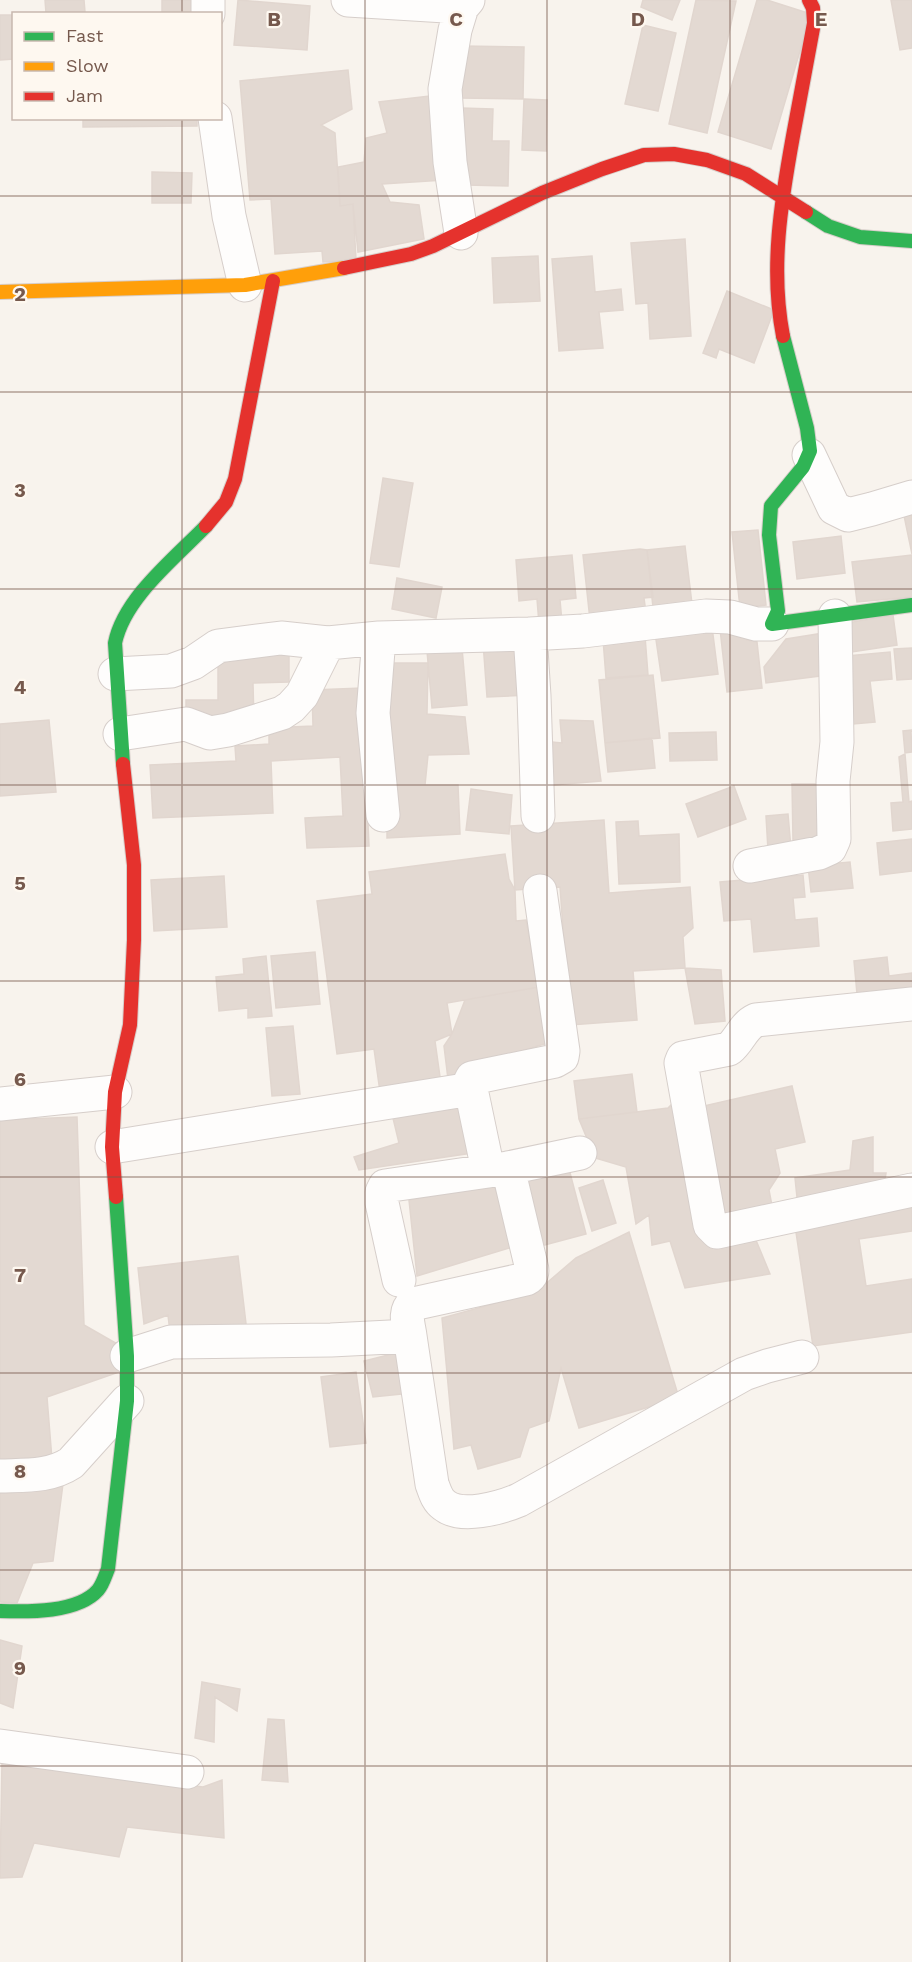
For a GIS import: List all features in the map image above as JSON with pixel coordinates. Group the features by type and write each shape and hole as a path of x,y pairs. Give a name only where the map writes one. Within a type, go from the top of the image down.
{"street":[{"path":"348,0 465,3 451,48 445,89 450,162 461,233"},
{"path":"809,0 813,8 814,23 782,198 777,253 780,320 787,356 807,428 809,455 834,508 848,515 912,496"},
{"path":"0,1611 45,1610 81,1602 98,1589 108,1569 127,1401 127,1356 112,1147 116,1092 130,1025 134,940 134,865 120,734 115,643 118,627 129,609 147,586 214,518 226,502 236,479 259,283 229,216 216,120"},
{"path":"0,292 259,283 411,254 461,233 542,193 644,155 674,154 707,160 746,174 828,226 860,237 912,241"},
{"path":"772,624 778,611 769,535 771,506 803,467 809,455"},
{"path":"115,674 171,671 193,663 218,646 281,638 328,643 379,638 530,634 583,631 706,616 730,617 756,624 772,624 912,605"},
{"path":"750,866 819,853 830,848 834,839 833,781 837,742 835,616"},
{"path":"530,634 538,816"},
{"path":"379,638 373,712 383,815"},
{"path":"120,734 186,724 210,733 228,730 282,713 291,707 302,694 328,643"},
{"path":"540,891 562,1057 555,1061 477,1076 470,1082 532,1271 526,1280 413,1304 408,1308 407,1313 432,1484 438,1500 453,1510 471,1512 500,1508 519,1500 744,1374 802,1357"},
{"path":"912,1004 756,1020 749,1023 729,1049 683,1058 681,1063 710,1225 717,1232 912,1190"},
{"path":"112,1147 471,1089"},
{"path":"0,1104 116,1092"},
{"path":"399,1280 382,1203 382,1192 385,1186 498,1169 580,1153"},
{"path":"127,1356 171,1342 331,1340 410,1336"},
{"path":"0,1476 60,1471 71,1463 127,1401"},
{"path":"0,1746 187,1772"}],"building":[{"path":"45,0 84,0 85,12 46,12"},
{"path":"162,0 195,0 196,12 162,12"},
{"path":"238,0 310,6 307,50 234,45"},
{"path":"643,0 680,0 672,20 641,7"},
{"path":"696,0 736,1 707,133 669,124"},
{"path":"757,0 767,0 811,14 771,149 718,132"},
{"path":"891,0 912,0 912,48 900,50"},
{"path":"0,15 12,15 12,59 0,60"},
{"path":"643,25 676,33 658,111 625,104"},
{"path":"462,46 524,47 523,99 460,98"},
{"path":"348,70 352,109 321,125 335,133 340,206 353,204 356,260 323,262 322,251 275,254 271,199 250,200 240,81"},
{"path":"438,95 444,180 382,184 390,202 419,205 424,239 358,252 353,204 340,206 338,167 364,162 366,138 387,133 379,102"},
{"path":"524,99 547,100 546,151 522,150"},
{"path":"461,108 493,109 492,141 509,141 508,186 466,185 466,159 460,159"},
{"path":"83,120 197,120 197,126 83,127"},
{"path":"152,172 192,173 191,203 152,203"},
{"path":"685,239 691,336 650,339 648,303 636,304 631,243"},
{"path":"538,256 540,301 494,303 492,258"},
{"path":"592,256 595,292 621,289 623,310 599,312 603,348 559,351 552,259"},
{"path":"727,291 774,310 754,363 719,349 716,358 703,353"},
{"path":"383,478 413,483 399,567 370,563"},
{"path":"912,504 912,554 902,506"},
{"path":"758,530 766,605 740,608 732,532"},
{"path":"841,536 845,573 797,579 793,542"},
{"path":"685,546 693,612 654,617 647,550"},
{"path":"647,550 653,597 644,598 646,613 590,620 583,555"},
{"path":"572,555 576,598 560,600 562,622 539,624 537,599 519,601 516,560"},
{"path":"912,555 912,597 857,602 852,562"},
{"path":"397,578 442,587 436,618 392,609"},
{"path":"893,615 897,645 852,652 847,623"},
{"path":"711,619 718,674 662,681 654,626"},
{"path":"719,620 746,624 747,640 757,642 762,688 727,692"},
{"path":"830,632 820,676 766,683 764,667 786,639"},
{"path":"645,636 648,675 606,678 603,639"},
{"path":"524,639 528,695 487,697 483,642"},
{"path":"218,646 289,646 289,682 253,683 254,724 186,724 186,700 218,700"},
{"path":"462,648 467,705 432,708 427,651"},
{"path":"912,648 912,679 897,680 894,649"},
{"path":"890,652 892,679 870,681 875,722 853,724 847,656"},
{"path":"387,663 428,663 427,714 465,717 469,754 428,755 425,785 458,785 460,834 387,838"},
{"path":"653,675 660,738 605,743 599,680"},
{"path":"362,688 369,846 307,848 305,818 343,816 340,757 271,761 273,813 153,818 150,765 236,761 235,746 269,744 269,728 313,726 312,690"},
{"path":"49,720 56,792 0,796 0,724"},
{"path":"560,720 593,721 601,781 542,786 542,741 562,743"},
{"path":"912,730 912,752 905,753 903,731"},
{"path":"716,732 717,760 670,761 669,733"},
{"path":"652,738 655,768 608,772 605,743"},
{"path":"905,754 909,802 912,801 912,829 893,831 891,803 903,802 899,757"},
{"path":"792,784 828,784 829,840 793,840"},
{"path":"734,786 746,819 698,837 686,804"},
{"path":"471,789 512,795 509,834 466,830"},
{"path":"788,814 791,849 768,850 766,816"},
{"path":"604,820 609,893 690,887 693,928 683,937 685,968 633,971 637,1020 570,1025 560,887 515,890 511,826"},
{"path":"638,821 639,836 679,834 680,882 619,884 616,822"},
{"path":"912,839 912,871 880,875 877,843"},
{"path":"505,854 509,879 515,890 516,921 526,920 539,987 447,1003 452,1034 435,1041 442,1091 381,1099 374,1049 337,1054 317,901 372,894 369,872"},
{"path":"850,862 853,888 811,892 808,866"},
{"path":"803,875 805,897 793,898 795,920 817,918 819,946 754,952 751,919 724,921 720,882"},
{"path":"224,876 227,927 154,931 151,880"},
{"path":"315,952 320,1004 276,1008 271,956"},
{"path":"266,956 272,1016 248,1018 248,1008 219,1011 216,977 244,974 243,959"},
{"path":"887,957 889,976 912,973 912,999 858,1005 854,961"},
{"path":"685,968 721,970 725,1021 695,1024"},
{"path":"539,987 551,1042 472,1066 448,1079 444,1046 452,1034 465,1000"},
{"path":"293,1026 300,1094 272,1096 266,1028"},
{"path":"632,1074 637,1112 579,1119 574,1081"},
{"path":"792,1086 805,1142 775,1149 780,1173 769,1190 773,1211 721,1223 695,1108"},
{"path":"675,1101 707,1238 753,1233 770,1274 685,1288 670,1241 652,1245 649,1215 636,1224 626,1167 595,1158 579,1119 668,1108"},
{"path":"465,1105 472,1153 359,1170 354,1157 399,1143 393,1118"},
{"path":"77,1117 84,1325 119,1345 119,1372 47,1397 53,1472 0,1476 0,1120"},
{"path":"873,1137 873,1173 886,1173 884,1187 798,1207 795,1178 850,1170 853,1141"},
{"path":"569,1169 586,1234 537,1247 520,1181"},
{"path":"603,1180 616,1223 592,1231 579,1188"},
{"path":"494,1185 516,1246 417,1276 409,1200"},
{"path":"912,1201 912,1231 859,1239 866,1286 912,1279 912,1332 813,1346 794,1219"},
{"path":"629,1232 679,1398 579,1428 561,1368 549,1421 529,1428 520,1457 478,1469 471,1445 454,1449 442,1318 536,1292 576,1258"},
{"path":"238,1256 247,1332 171,1342 168,1315 144,1324 138,1268"},
{"path":"404,1351 411,1393 373,1397 364,1361"},
{"path":"356,1372 366,1443 330,1447 321,1377"},
{"path":"63,1484 53,1561 33,1563 17,1603 0,1602 0,1487"},
{"path":"0,1640 22,1646 13,1708 0,1703"},
{"path":"202,1682 240,1689 237,1711 215,1697 214,1742 195,1738"},
{"path":"268,1719 284,1720 288,1782 262,1780"},
{"path":"2,1760 203,1787 222,1780 224,1838 127,1827 119,1857 34,1843 22,1877 0,1878"}],"traffic: fast":[{"path":"806,212 828,226 860,237 912,241"},
{"path":"783,336 807,428 810,451 803,467 771,506 769,535 778,611 772,624 912,605"},
{"path":"123,764 115,643 120,626 152,580 206,526"},
{"path":"0,1611 52,1610 78,1603 89,1598 98,1590 108,1569 127,1401 127,1356 116,1197"}],"traffic: slow":[{"path":"0,292 245,285 344,268"}],"traffic: jam":[{"path":"783,336 779,311 777,261 781,211 814,23 813,8 809,0"},
{"path":"344,268 411,254 433,246 542,193 644,155 674,154 707,160 746,174 806,212"},
{"path":"206,526 226,502 235,479 273,281"},
{"path":"116,1197 112,1147 115,1092 130,1025 134,940 134,865 123,764"}]}
